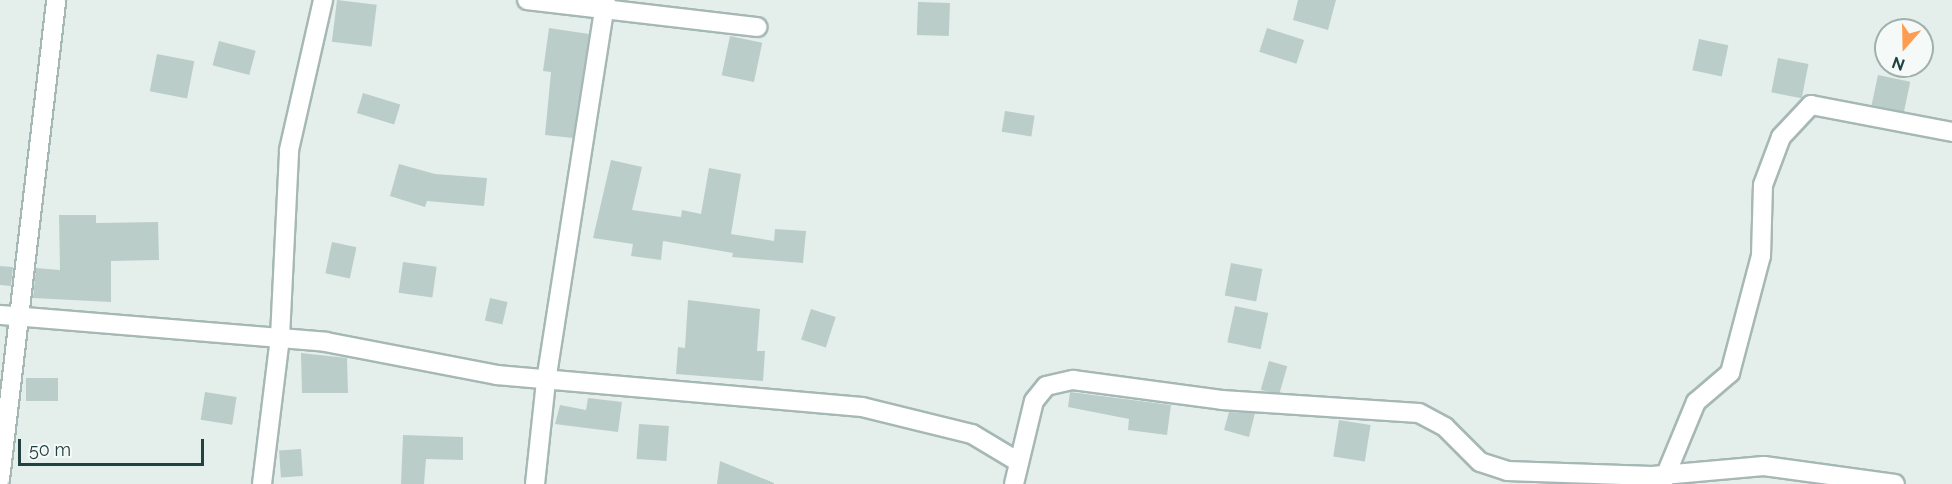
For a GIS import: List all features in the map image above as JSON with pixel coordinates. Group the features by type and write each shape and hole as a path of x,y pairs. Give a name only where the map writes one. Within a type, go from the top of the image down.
{"street":[{"path":"0,479 56,0"},
{"path":"262,484 280,337 289,150 323,0"},
{"path":"527,0 606,5 758,27"},
{"path":"535,484 546,381 606,5"},
{"path":"1661,481 1696,402 1730,373 1761,256 1763,185 1781,137 1811,105 1952,132"},
{"path":"0,315 280,337 546,381 862,407 972,434 1017,461"},
{"path":"1014,484 1017,461 1034,401 1046,386 1073,380 1222,400 1419,413 1445,427 1480,462 1507,471 1661,481 1764,466 1895,484"}],"building":[{"path":"337,0 377,5 372,47 332,42"},
{"path":"1298,0 1336,0 1328,30 1293,20"},
{"path":"918,2 950,3 949,36 917,35"},
{"path":"549,28 589,34 573,138 545,135 551,72 543,71"},
{"path":"1267,28 1304,40 1296,64 1259,52"},
{"path":"730,36 762,43 754,82 722,75"},
{"path":"1699,39 1728,45 1722,77 1692,70"},
{"path":"219,41 256,51 249,75 213,65"},
{"path":"157,54 194,61 187,99 150,91"},
{"path":"1778,58 1808,64 1802,98 1771,92"},
{"path":"1877,78 1910,82 1904,112 1872,105"},
{"path":"363,93 400,104 394,124 357,113"},
{"path":"1005,111 1035,116 1031,136 1002,132"},
{"path":"611,160 642,167 632,210 681,217 682,210 701,214 709,168 741,174 731,234 774,241 775,229 806,231 803,263 732,257 733,253 663,241 661,260 631,256 633,244 593,238"},
{"path":"399,164 435,174 487,178 484,206 427,201 425,207 390,196"},
{"path":"59,215 96,215 96,223 158,222 159,260 111,261 111,302 33,298 36,268 60,270"},
{"path":"332,242 356,247 350,278 325,273"},
{"path":"403,262 437,267 432,297 399,293"},
{"path":"1231,263 1262,269 1256,301 1225,295"},
{"path":"0,266 13,267 11,286 0,285"},
{"path":"490,298 508,302 502,324 485,320"},
{"path":"688,300 760,309 757,351 765,351 763,381 676,374 678,347 685,348"},
{"path":"1235,306 1268,313 1261,349 1227,342"},
{"path":"811,309 836,317 826,347 801,339"},
{"path":"301,353 347,358 348,393 302,393"},
{"path":"1269,361 1287,366 1279,395 1261,390"},
{"path":"26,378 58,378 58,401 26,401"},
{"path":"205,392 237,397 232,425 201,420"},
{"path":"1070,392 1171,405 1167,435 1128,430 1129,419 1068,407"},
{"path":"588,398 622,402 618,432 555,424 560,405 586,410"},
{"path":"1229,412 1255,413 1249,437 1224,430"},
{"path":"1339,420 1371,425 1365,462 1333,457"},
{"path":"639,424 669,426 666,461 637,459"},
{"path":"403,435 463,437 463,460 426,459 424,484 401,484"},
{"path":"301,449 303,476 281,477 279,451"},
{"path":"720,461 774,483 774,484 717,484"}]}
